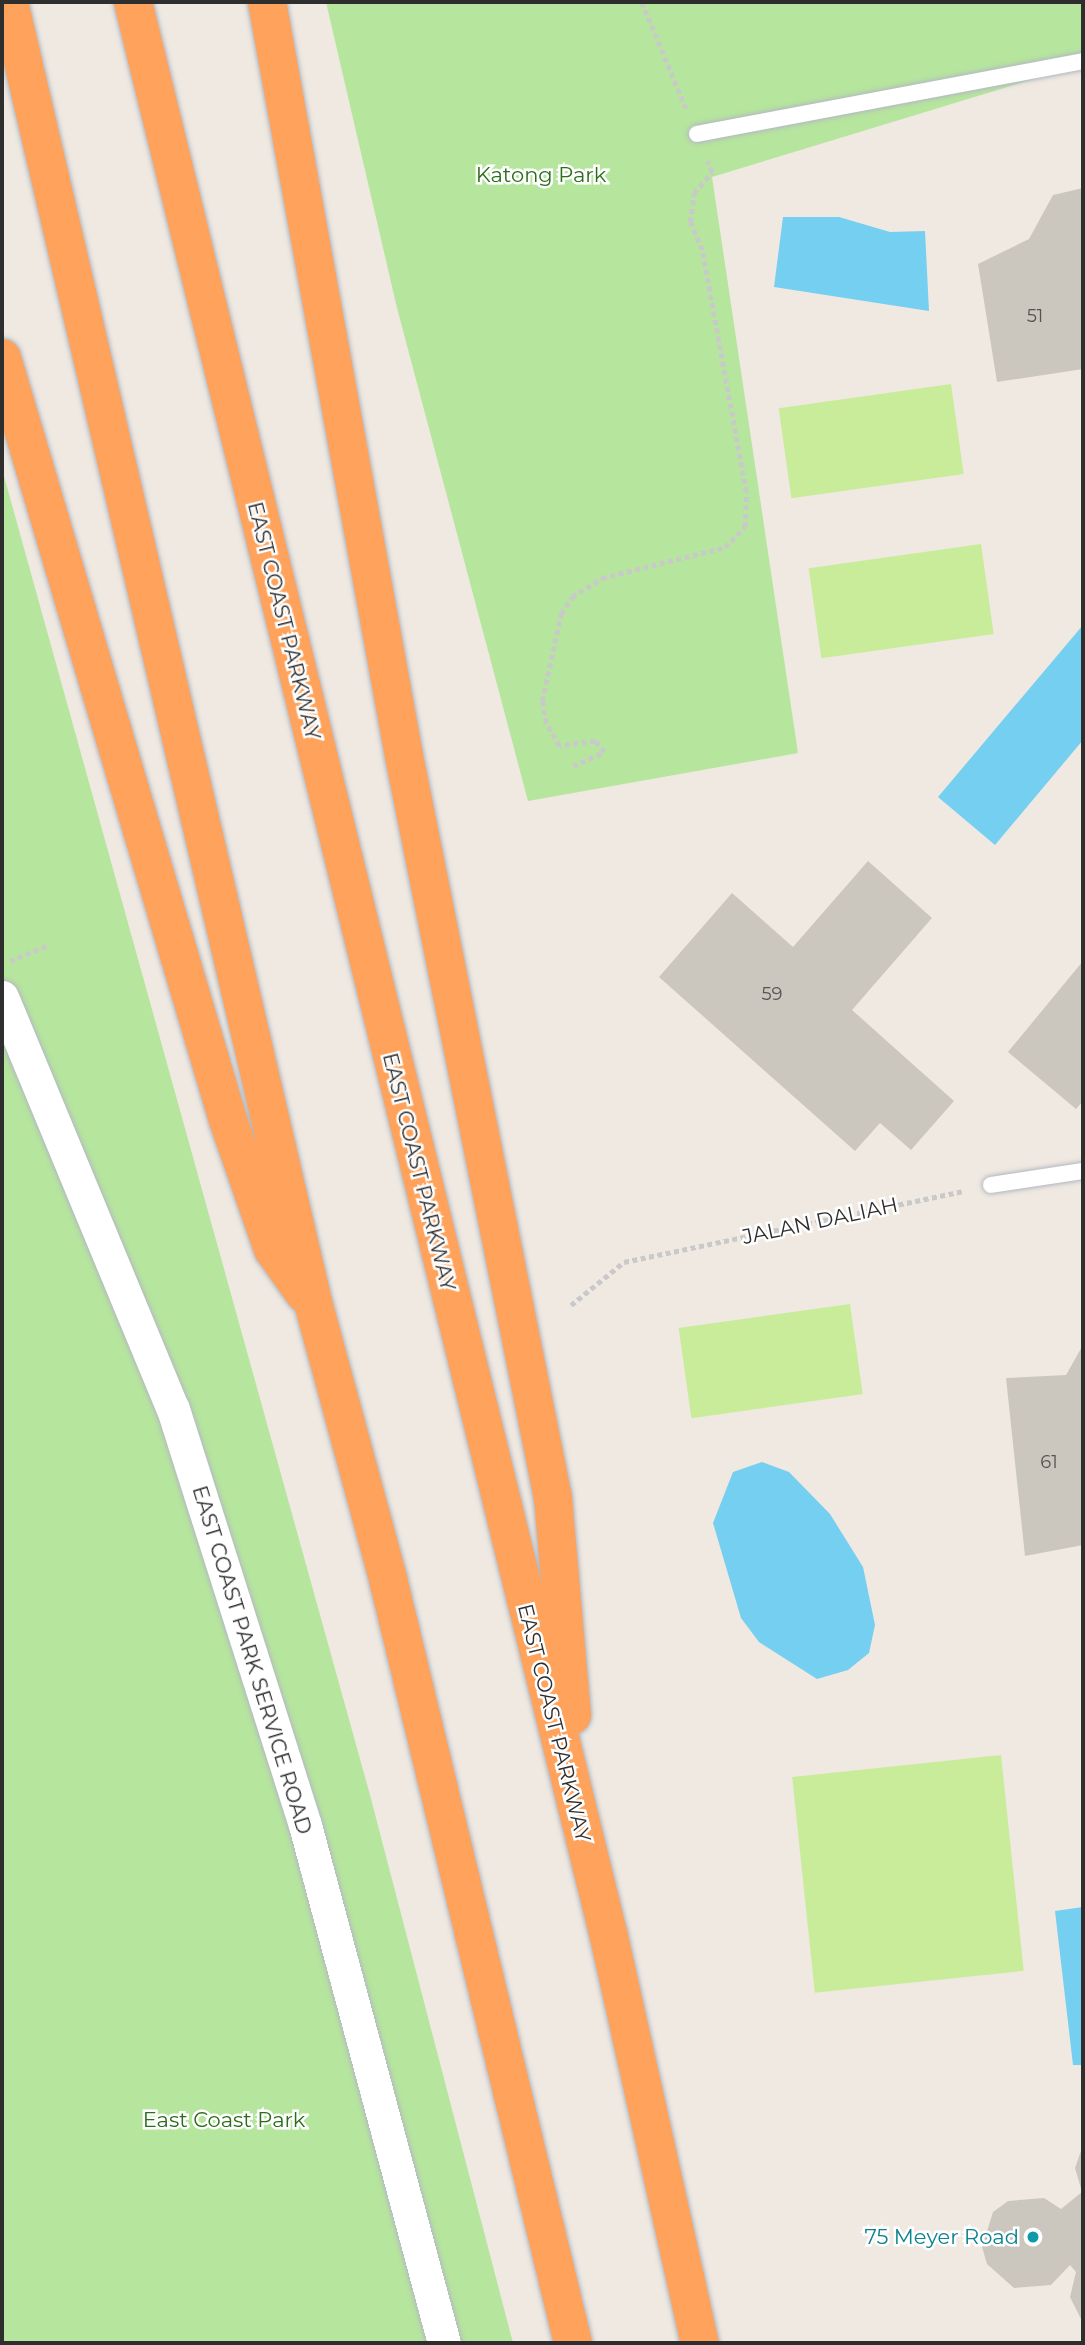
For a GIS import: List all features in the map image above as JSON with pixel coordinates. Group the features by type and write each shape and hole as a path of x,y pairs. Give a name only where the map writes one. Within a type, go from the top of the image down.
{"highway":[{"path":"9,2 314,1306 391,1593 573,2343"},
{"name":"EAST COAST PARKWAY","path":"133,2 582,1835 700,2343"},
{"path":"267,2 404,755 554,1498 582,1835"},
{"path":"2,358 256,1207 273,1249 314,1306"}],"street":[{"name":"EAST COAST PARK SERVICE ROAD","path":"2,997 173,1409 305,1825 444,2343"}],"lane":[{"path":"696,134 1083,61"},
{"path":"991,1185 1083,1171"}],"path":[{"path":"573,766 601,758 604,749 593,741 559,746 546,723 542,701 561,614 572,597 602,578 725,547 745,527 743,479 702,250 691,222 694,192 712,172 642,2"},
{"path":"2,964 48,945"},
{"name":"JALAN DALIAH","path":"571,1305 624,1262 991,1185"}],"green space":[{"name":"Katong Park","path":"326,2 1083,2 1083,64 712,177 798,753 528,801 397,308"},
{"path":"951,384 964,474 791,498 779,408"},
{"name":"East Coast Park","path":"2,469 370,1795 513,2343 2,2343"},
{"path":"981,544 994,634 821,658 809,568"},
{"path":"850,1304 863,1394 691,1418 679,1328"},
{"path":"1001,1755 1024,1971 815,1993 792,1777"}],"water":[{"path":"783,217 839,217 890,232 925,231 929,311 774,287"},
{"path":"1083,625 1083,740 995,845 938,797"},
{"path":"762,1462 789,1472 830,1514 863,1567 875,1625 869,1653 848,1670 817,1679 759,1642 741,1618 713,1523 733,1472"},
{"path":"1083,1907 1083,2065 1073,2065 1055,1911"}],"building":[{"path":"1083,188 1083,369 997,382 978,264 1029,239 1053,195"},
{"path":"868,861 932,918 852,1010 954,1101 911,1150 880,1123 855,1151 659,977 732,893 793,947"},
{"path":"1083,961 1083,1101 1076,1109 1008,1052"},
{"path":"1083,1345 1083,1545 1025,1556 1006,1378 1066,1375"},
{"name":"75 Meyer Road","path":"1083,2145 1083,2323 1070,2297 1076,2272 1070,2265 1051,2285 1014,2288 987,2264 982,2247 993,2212 1008,2201 1044,2198 1061,2209 1082,2192 1075,2168"}],"place":[{"name":"75 Meyer Road","path":"1033,2237"}]}
